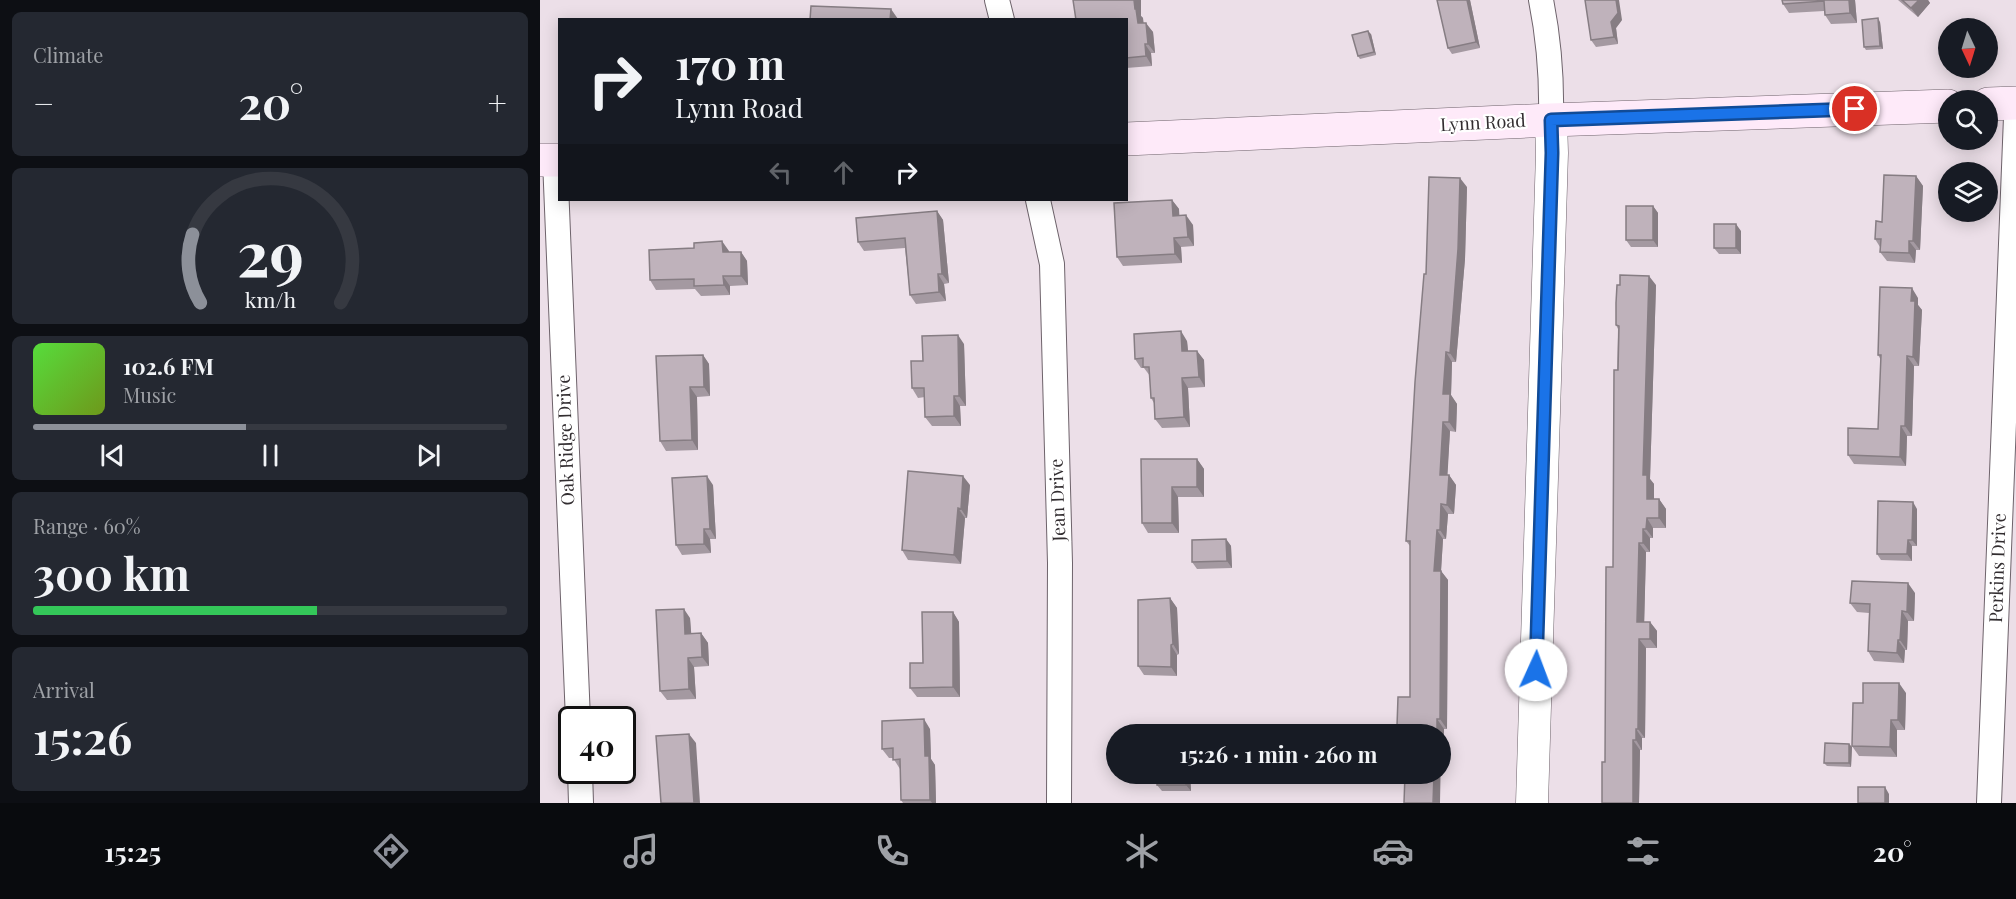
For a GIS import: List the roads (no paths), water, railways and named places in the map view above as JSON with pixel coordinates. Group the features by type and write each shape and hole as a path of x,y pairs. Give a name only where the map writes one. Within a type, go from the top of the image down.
{"main road":[{"path":"1998,104 2016,103"},
{"name":"Lynn Road","path":"1128,138 1938,105"}],"street":[{"path":"997,0 1002,18"},
{"path":"1532,803 1552,153 1552,84 1542,0"},
{"name":"Perkins Drive","path":"1989,803 2007,548 2016,117"},
{"name":"Oak Ridge Drive","path":"552,160 577,706"},
{"name":"Jean Drive","path":"1038,201 1052,264 1059,563 1059,803"},
{"path":"580,784 581,803"}]}
